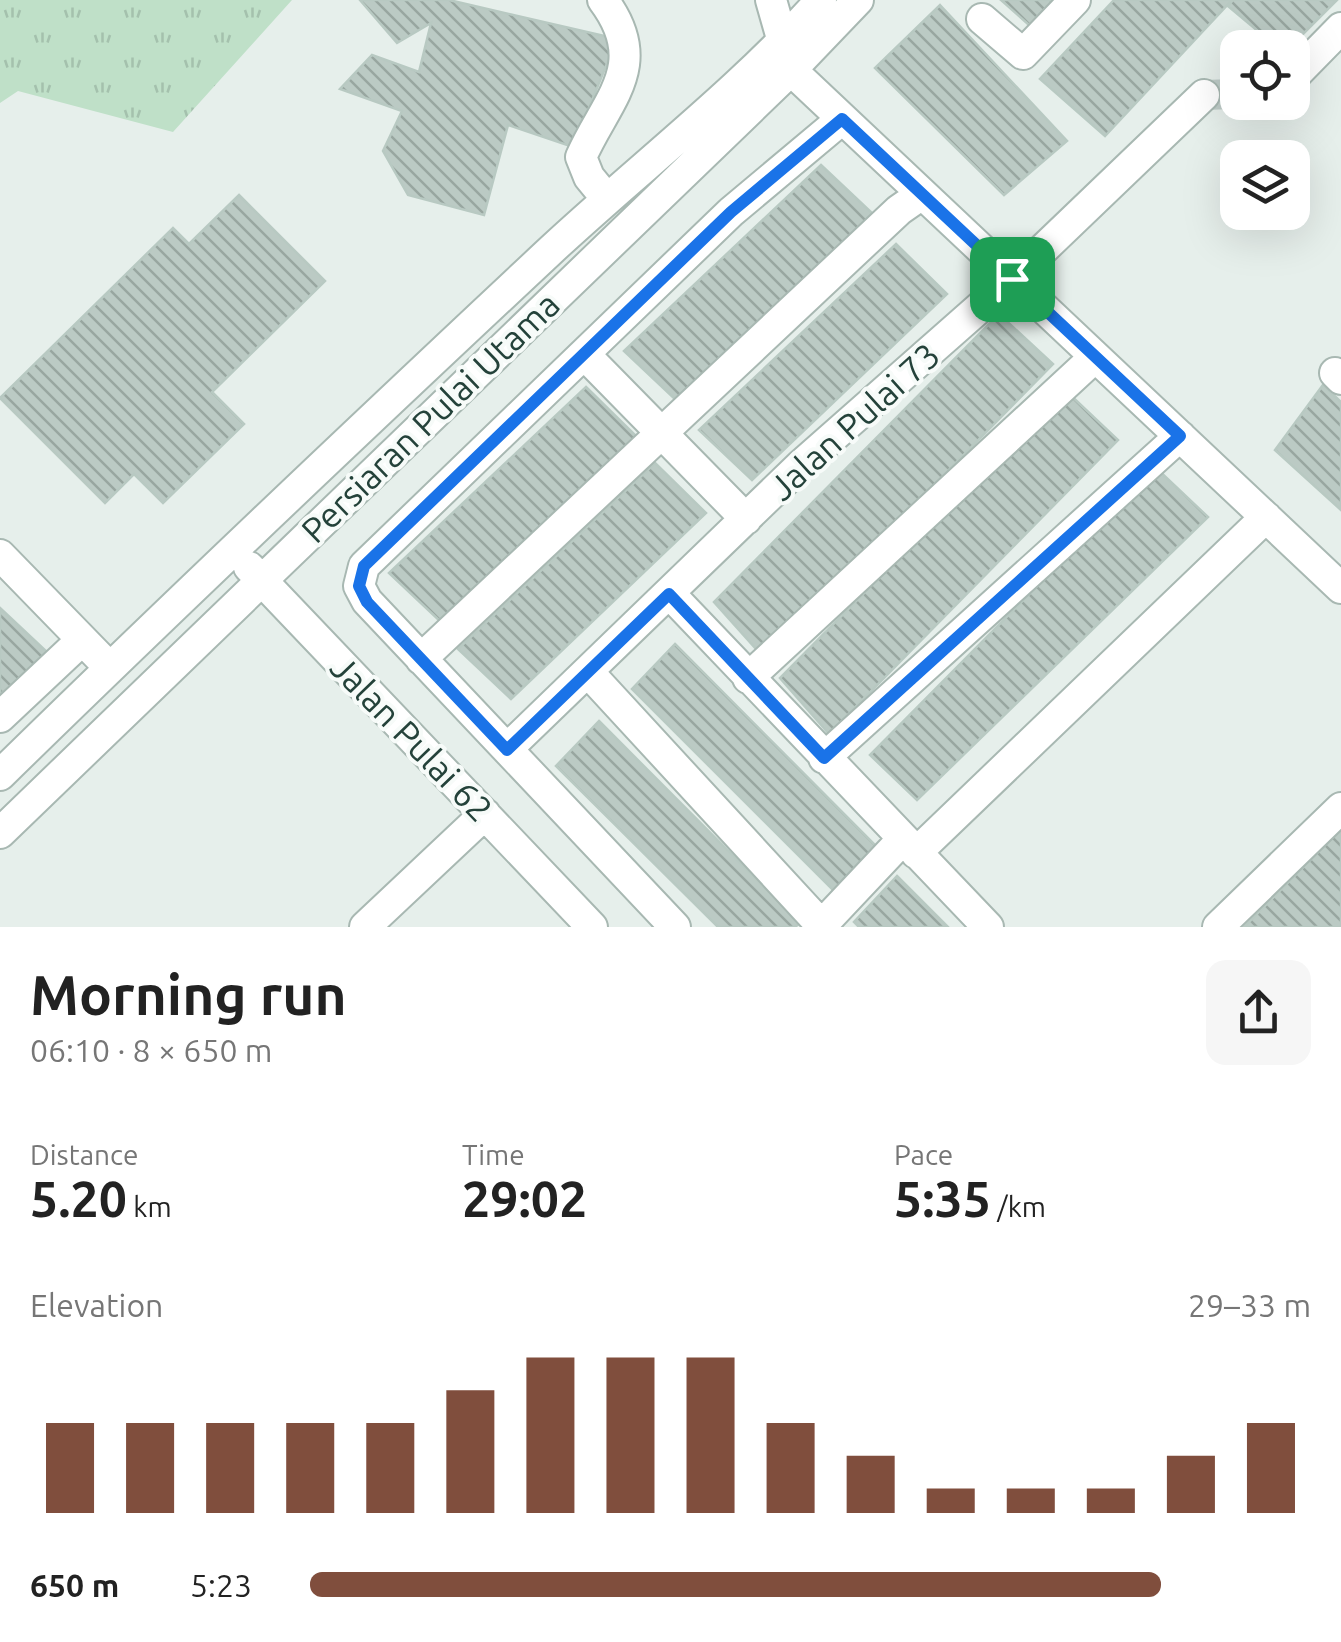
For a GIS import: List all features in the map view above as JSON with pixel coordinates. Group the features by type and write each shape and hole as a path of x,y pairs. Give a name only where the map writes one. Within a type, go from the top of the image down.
{"street":[{"path":"603,0 619,28 622,77 610,108 580,157 607,199"},
{"path":"772,0 786,57 842,119 1341,588"},
{"name":"Persiaran Pulai Utama","path":"0,833 786,57 821,0"},
{"name":"Persiaran Pulai Utama","path":"0,775 232,548 607,199 858,0"},
{"path":"982,19 1023,54 1074,0"},
{"path":"1310,60 1341,28"},
{"name":"Jalan Pulai 73","path":"507,750 802,465 1012,279 1204,96"},
{"path":"675,927 367,602 359,586 364,566 731,212 842,119"},
{"path":"421,659 899,210 922,194"},
{"path":"585,355 746,518"},
{"path":"748,678 1095,357"},
{"path":"824,758 1180,436"},
{"path":"589,673 821,926 1266,517"},
{"name":"Jalan Pulai 62","path":"232,548 592,927"},
{"path":"0,555 110,668"},
{"path":"669,594 988,927"},
{"path":"0,716 82,640"},
{"path":"1218,927 1341,808"},
{"path":"365,927 485,814"}],"green space":[{"path":"0,0 292,0 173,132 18,91 0,103"}],"building":[{"path":"360,0 449,0 617,39 573,147 508,125 484,215 408,195 383,151 402,111 340,89 372,55 419,72 431,23 397,43"},
{"path":"1001,0 1053,0 1029,25"},
{"path":"1114,0 1232,0 1105,136 1040,79"},
{"path":"1233,0 1337,0 1307,30 1257,30 1228,6"},
{"path":"940,5 1067,141 1004,195 875,68"},
{"path":"821,165 873,214 677,401 624,351"},
{"path":"239,195 325,281 212,392 244,424 163,503 134,474 105,503 0,398 173,228 189,244"},
{"path":"896,244 947,294 752,480 699,430"},
{"path":"999,314 1053,364 764,658 714,602"},
{"path":"1323,385 1341,402 1341,510 1275,450"},
{"path":"586,387 637,437 442,623 389,573"},
{"path":"1065,390 1118,440 829,734 780,678"},
{"path":"655,463 706,513 511,699 458,649"},
{"path":"1155,467 1208,517 917,800 870,755"},
{"path":"0,608 48,653 0,695"},
{"path":"675,644 876,846 834,891 632,689"},
{"path":"599,721 800,923 795,927 718,927 556,766"},
{"path":"1341,829 1341,927 1244,927"},
{"path":"897,876 948,927 859,927 854,922"}],"tunnel":[{"path":"1204,95 1220,95"}],"route":[{"path":"842,119 1012,279 1180,436 824,758 669,594 507,750 367,602 359,586 364,566 731,212 842,119"}]}
